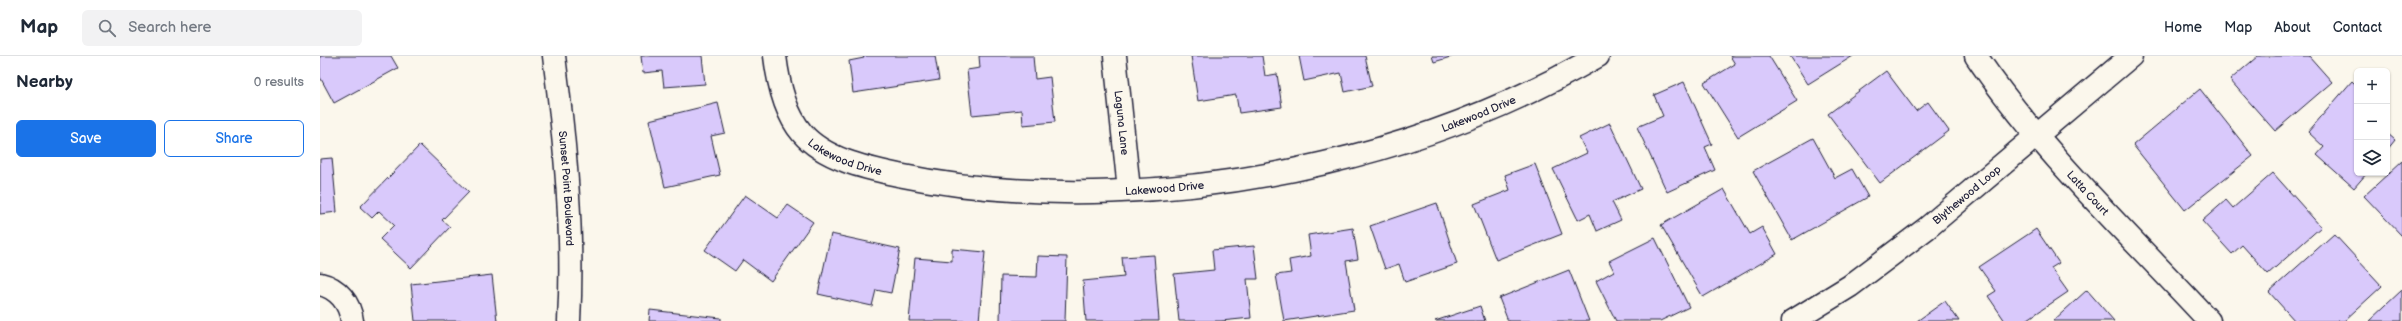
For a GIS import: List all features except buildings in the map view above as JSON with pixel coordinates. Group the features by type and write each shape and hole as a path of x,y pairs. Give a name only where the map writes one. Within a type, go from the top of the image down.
{"street":[{"name":"Sunset Point Boulevard","path":"554,56 562,121 568,205 569,321"},
{"name":"Lakewood Drive","path":"775,56 778,74 788,108 803,133 829,153 857,166 928,181 1016,191 1129,190 1184,187 1263,175 1325,163 1379,149 1444,129 1570,72 1598,56"},
{"name":"Laguna Lane","path":"1115,56 1129,190"},
{"name":"Latta Court","path":"1976,56 1995,84 2037,135 2209,321"},
{"name":"Blythewood Loop","path":"1793,321 1850,286 1927,228 2131,56"},
{"path":"320,284 335,290 345,300 352,321"}]}
